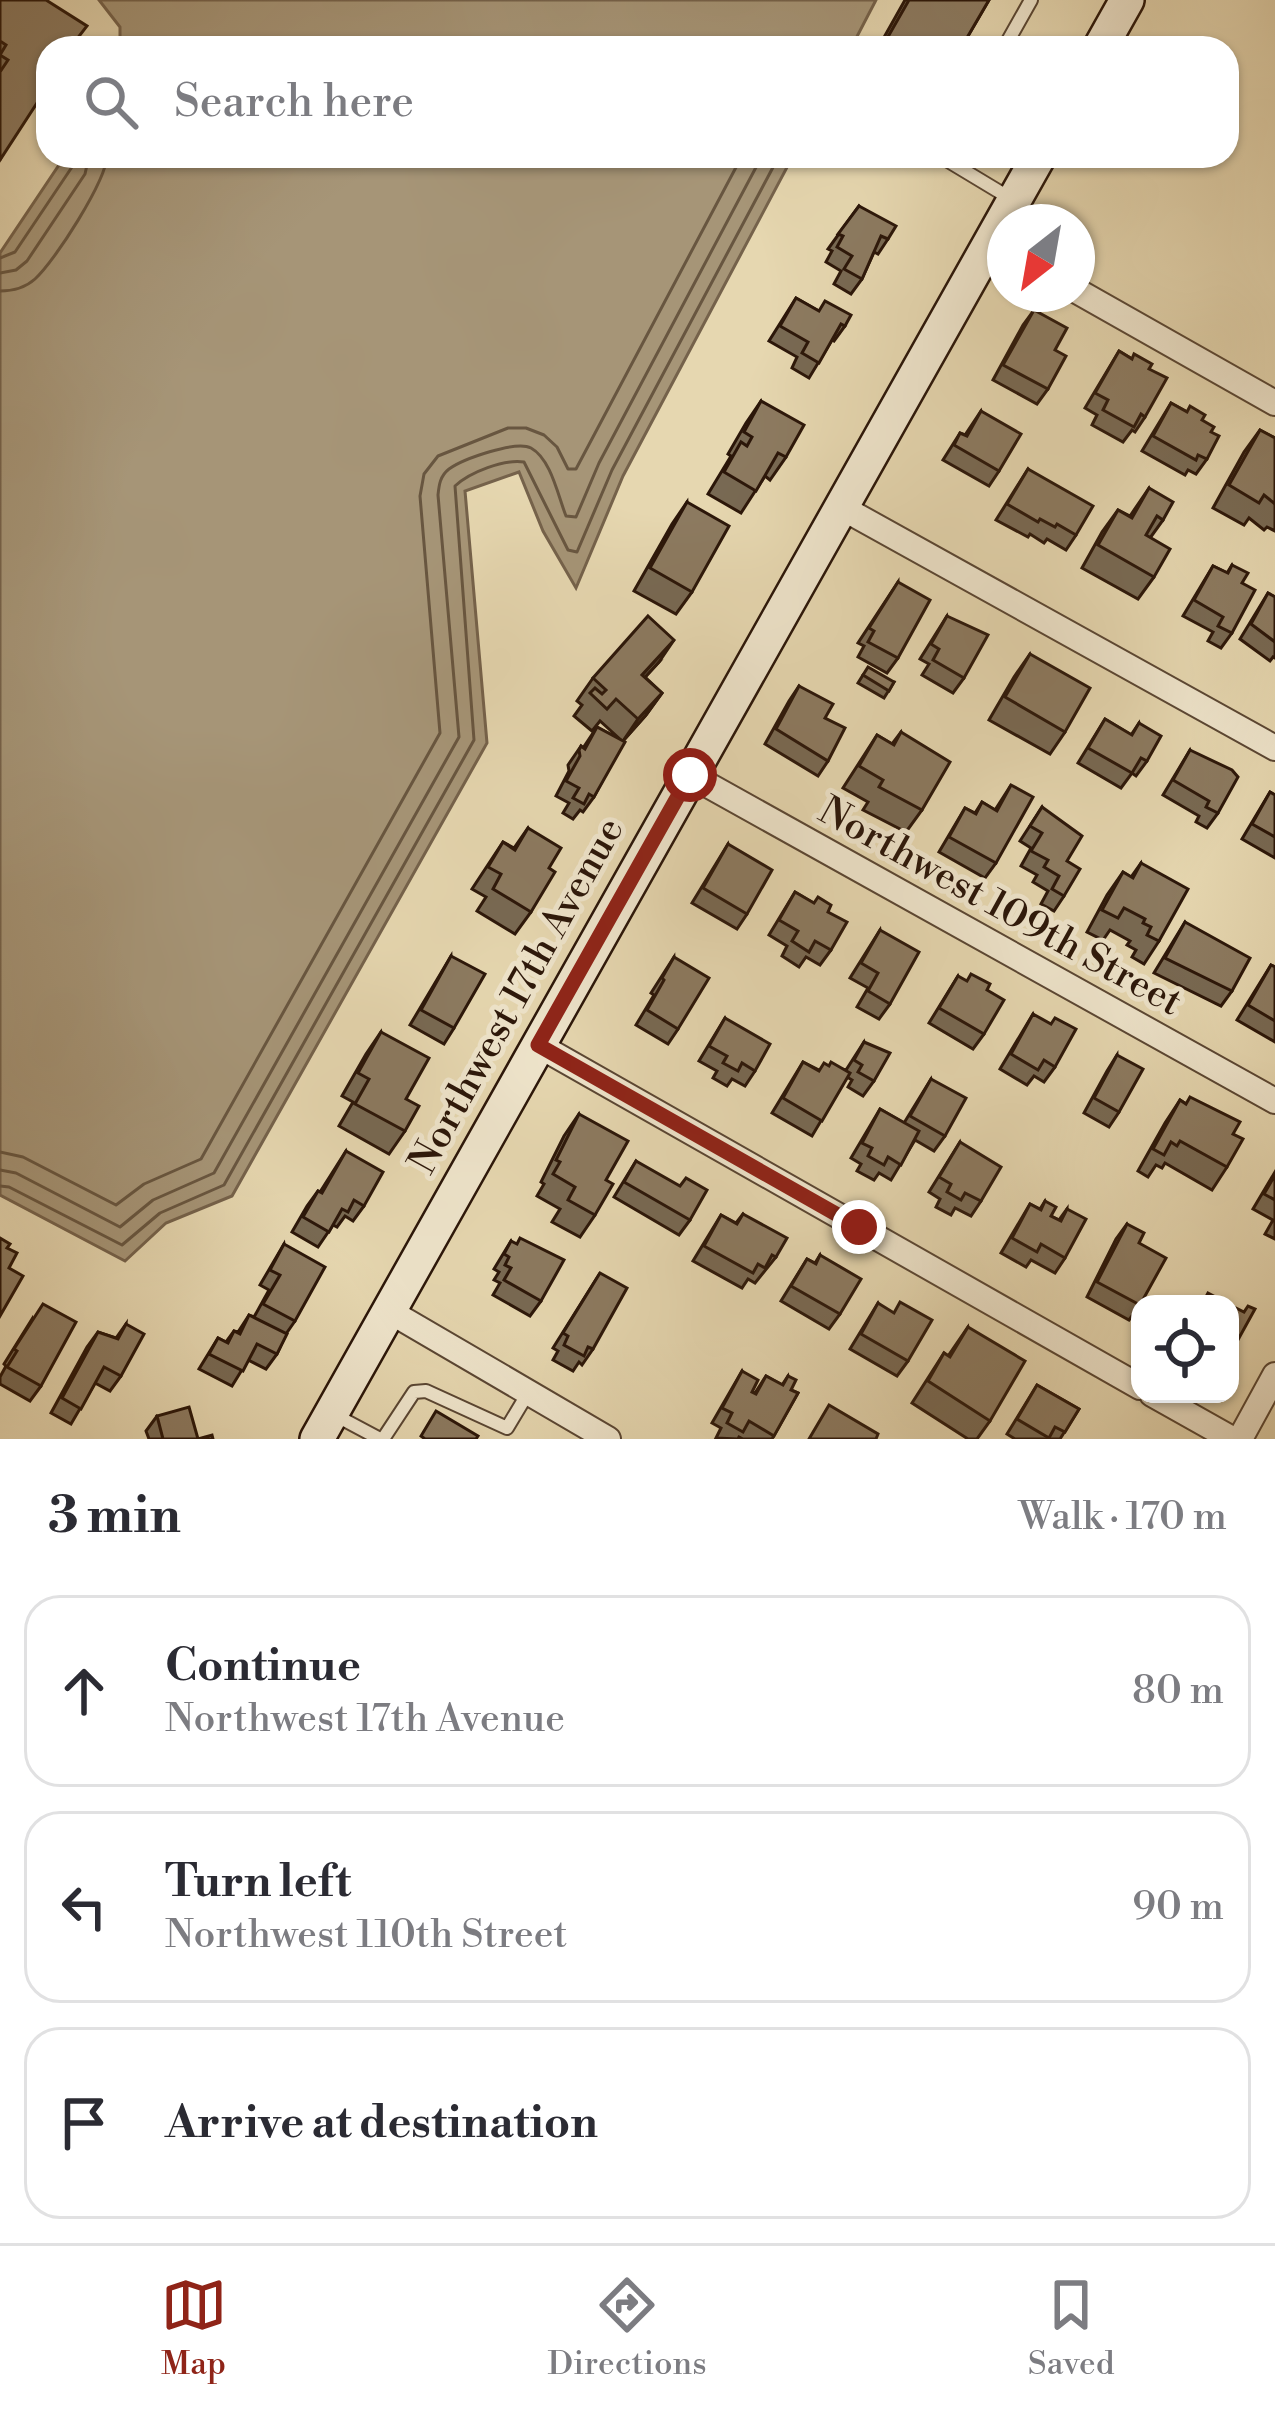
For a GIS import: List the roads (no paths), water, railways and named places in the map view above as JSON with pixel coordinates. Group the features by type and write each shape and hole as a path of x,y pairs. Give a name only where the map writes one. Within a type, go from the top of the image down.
{"main road":[{"path":"1107,36 1127,0"},
{"name":"Northwest 17th Avenue","path":"1013,204 1032,168"},
{"name":"Northwest 17th Avenue","path":"324,1426 839,506 987,264"}],"street":[{"path":"1095,301 1275,403"},
{"path":"839,506 1275,748"},
{"name":"Northwest 109th Street","path":"690,775 1275,1101"},
{"path":"538,1045 1131,1382"},
{"path":"389,1311 608,1439"},
{"path":"1170,1403 1236,1439 1275,1376"}],"lane":[{"path":"1011,36 1031,0"},
{"path":"959,168 1014,201"},
{"path":"324,1426 382,1439 414,1392 426,1391 507,1428 527,1393"}],"water":[{"path":"99,0 876,0 857,36 120,36 120,27"},
{"path":"57,168 787,168 623,476 576,588 543,531 519,472 465,491 487,743 232,1196 166,1223 125,1261 0,1195 0,253"}]}
